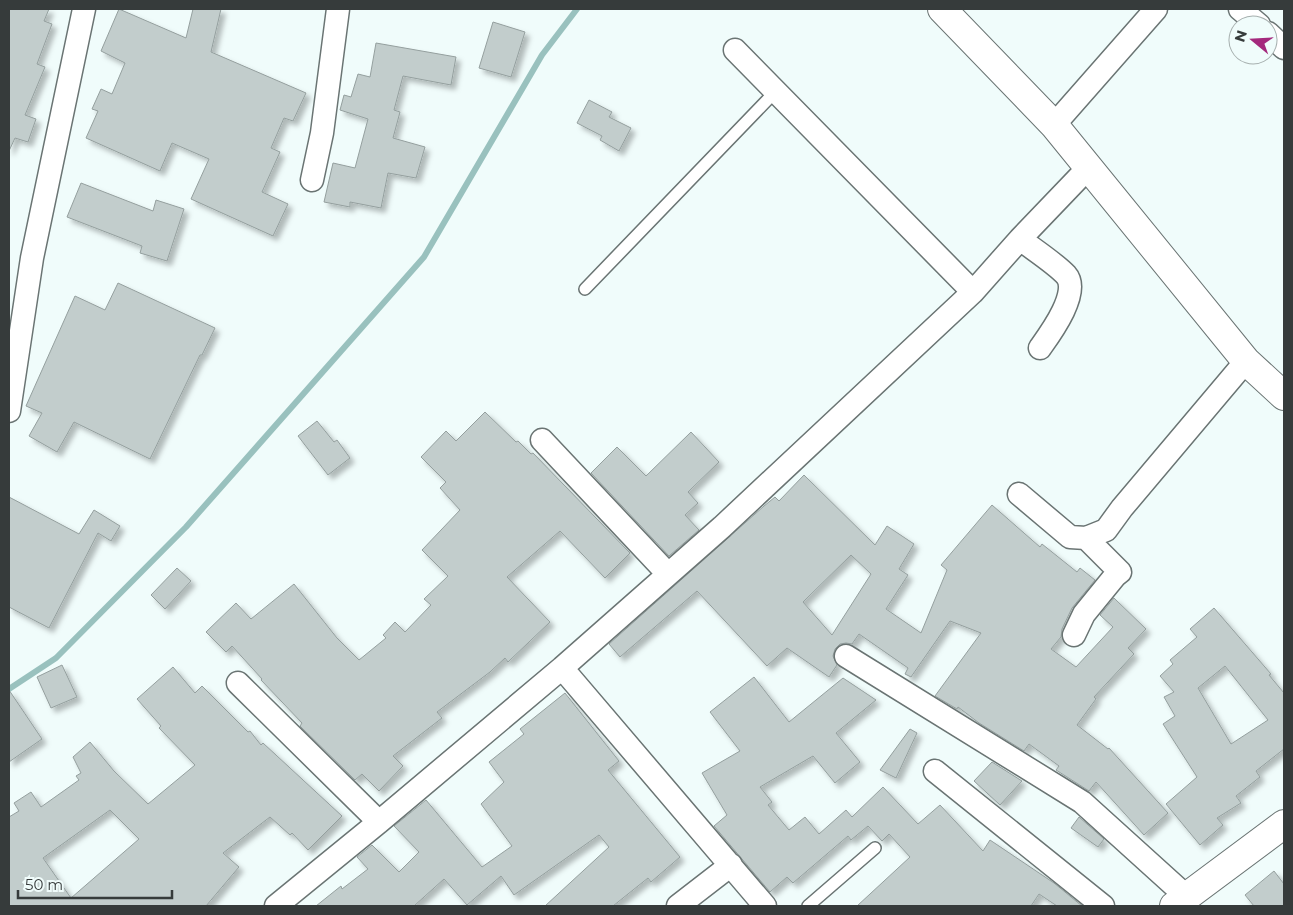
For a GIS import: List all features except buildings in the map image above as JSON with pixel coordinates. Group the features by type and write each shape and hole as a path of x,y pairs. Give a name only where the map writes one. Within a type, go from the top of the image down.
{"street":[{"path":"9,411 32,258 84,9"},
{"path":"312,180 325,114 338,9"},
{"path":"942,9 1054,125 1246,361 1284,394"},
{"path":"1054,125 1156,9"},
{"path":"734,50 973,292"},
{"path":"276,906 562,668 729,520 973,292 1020,238 1088,168"},
{"path":"1020,238 1067,276 1071,285 1067,302 1052,331 1040,348"},
{"path":"1019,494 1070,537 1086,538 1106,530 1122,508 1246,361"},
{"path":"542,440 668,574"},
{"path":"1074,635 1084,614 1120,572 1086,538"},
{"path":"846,656 1082,802 1180,902 1284,824"},
{"path":"562,668 766,906"},
{"path":"238,683 379,822"},
{"path":"936,770 1103,906"},
{"path":"678,906 730,865"}],"lane":[{"path":"585,289 775,92"},
{"path":"808,906 875,848"}],"waterway":[{"path":"9,689 56,658 186,527 424,257 542,55 577,9"}]}
